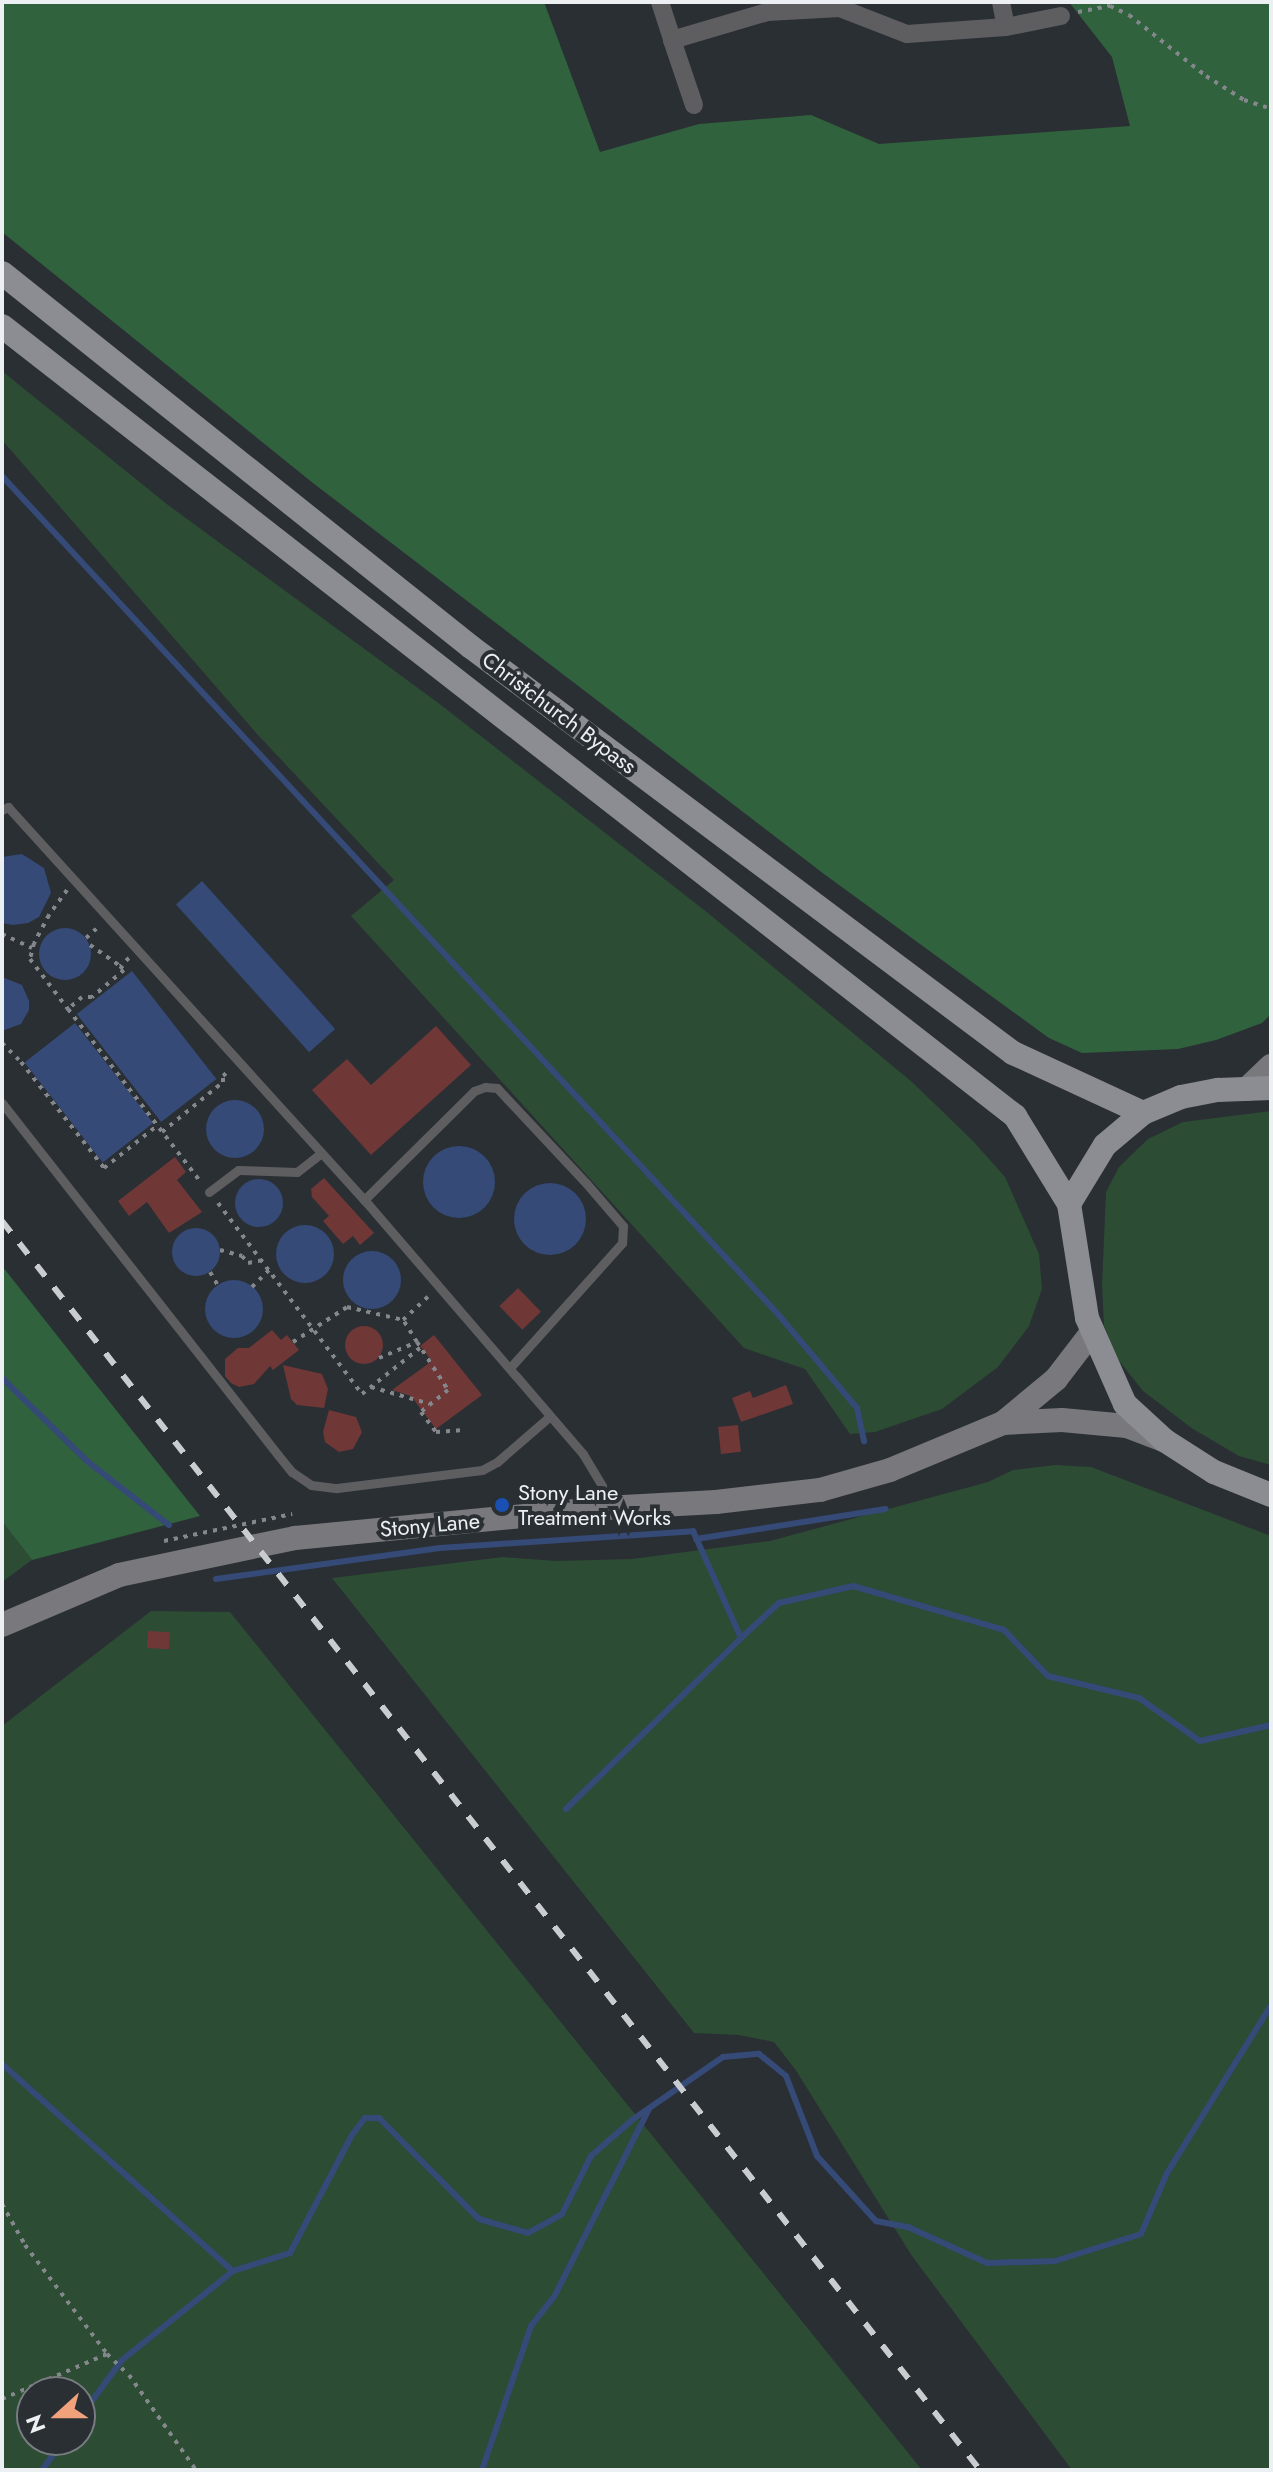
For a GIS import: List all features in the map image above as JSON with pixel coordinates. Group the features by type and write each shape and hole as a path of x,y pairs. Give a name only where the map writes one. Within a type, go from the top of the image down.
{"main road":[{"name":"Christchurch Bypass","path":"2,273 471,647 1013,1053 1143,1113"},
{"name":"Christchurch Bypass","path":"2,326 1015,1116 1069,1204"},
{"path":"1271,1066 1259,1088 1181,1097 1143,1113 1105,1145 1069,1204 1092,1332 1125,1404 1164,1440 1214,1472 1271,1495"},
{"name":"Stony Lane","path":"2,1625 119,1575 295,1538 605,1508 716,1502 820,1490 902,1466 1003,1423 1056,1379 1092,1332"},
{"name":"Stony Lane","path":"1003,1423 1062,1420 1127,1426 1164,1440"}],"street":[{"path":"660,2 694,105"},
{"path":"1001,2 1006,27"},
{"path":"672,40 805,4 840,8 907,34 1006,27 1061,16"}],"lane":[{"path":"4,806 364,1200 510,1368 589,1464 602,1486 605,1508"},
{"path":"364,1200 474,1091 485,1087 497,1088 586,1183 623,1226 622,1243 510,1368"},
{"path":"2,1103 278,1455 292,1472 311,1485 337,1488 482,1470 497,1462 549,1417"},
{"path":"209,1192 238,1170 297,1172 320,1154"}],"path":[{"path":"1061,16 1110,6 1129,15 1244,100 1271,109"},
{"path":"68,1009 30,959 54,906 76,882"},
{"path":"2,934 33,948"},
{"path":"90,945 120,966"},
{"path":"2,1043 21,1062 104,1168 158,1125"},
{"path":"162,1132 223,1082 223,1076 238,1064"},
{"path":"220,1250 242,1256 248,1263 263,1260"},
{"path":"252,1287 270,1269"},
{"path":"210,1272 218,1286"},
{"path":"403,1320 439,1288"},
{"path":"293,1342 347,1307 403,1320 448,1390 421,1412 436,1432 464,1430"},
{"path":"379,1358 417,1342"},
{"path":"371,1387 430,1404"},
{"path":"2,2204 25,2245 107,2354 129,2375 196,2470"},
{"path":"2,2399 107,2354"}],"green space":[{"path":"2,2 544,2 600,152 699,124 811,115 879,144 1130,126 1112,57 1069,2 1271,2 1271,1014 1262,1023 1216,1040 1178,1049 1082,1053 1049,1038 824,874 313,483 2,232"},
{"path":"2,371 168,505 437,702 708,913 912,1082 973,1141 1005,1177 1039,1254 1042,1289 1029,1326 998,1367 942,1409 875,1432 850,1434 805,1369 744,1348 351,916 394,880 258,735 2,440"},
{"path":"1271,1111 1271,1465 1239,1456 1193,1429 1143,1391 1116,1357 1104,1325 1102,1285 1106,1192 1119,1167 1148,1139 1183,1122"},
{"path":"2,1266 200,1516 32,1560 2,1521"},
{"path":"1055,1465 1091,1467 1271,1536 1271,2470 1072,2470 912,2256 795,2069 774,2042 739,2035 694,2033 332,1578 503,1557 556,1561 632,1559 770,1541 988,1482 1013,1470"},
{"path":"2,1521 32,1560 2,1582"},
{"path":"151,1611 230,1612 922,2470 2,2470 2,1726"}],"water":[{"path":"22,854 44,868 51,893 39,917 28,923 2,923 2,857"},
{"path":"202,881 335,1029 309,1052 176,904"},
{"path":"65,928 84,935 91,954 84,973 65,980 46,973 39,954 46,935"},
{"path":"132,971 216,1079 161,1122 77,1014"},
{"path":"2,977 22,985 29,1001 29,1010 21,1024 2,1031"},
{"path":"75,1023 153,1123 103,1162 25,1062"},
{"path":"235,1100 255,1109 264,1129 255,1149 235,1158 215,1149 206,1129 215,1109"},
{"path":"459,1146 479,1152 489,1162 495,1182 489,1202 479,1212 459,1218 439,1212 429,1202 423,1182 429,1162 439,1152"},
{"path":"259,1179 276,1186 283,1203 276,1220 259,1227 242,1220 235,1203 242,1186"},
{"path":"550,1183 570,1189 580,1199 586,1219 580,1239 570,1249 550,1255 530,1249 520,1239 514,1219 520,1199 530,1189"},
{"path":"305,1225 325,1234 334,1254 325,1274 305,1283 285,1274 276,1254 285,1234"},
{"path":"196,1228 213,1235 220,1252 213,1269 196,1276 179,1269 172,1252 179,1235"},
{"path":"372,1251 392,1260 401,1280 392,1300 372,1309 352,1300 343,1280 352,1260"},
{"path":"234,1280 254,1289 263,1309 254,1329 234,1338 214,1329 205,1309 214,1289"}],"building":[{"path":"436,1026 471,1065 371,1155 312,1090 347,1059 371,1085"},
{"path":"175,1157 186,1172 177,1180 202,1212 169,1233 147,1202 129,1216 118,1201"},
{"path":"324,1178 374,1233 360,1245 353,1236 343,1244 323,1221 329,1216 312,1197 311,1189"},
{"path":"518,1288 541,1312 522,1330 499,1306"},
{"path":"364,1326 378,1331 383,1345 378,1359 364,1364 350,1359 345,1345 350,1331"},
{"path":"272,1330 281,1340 287,1335 299,1350 273,1370 270,1366 254,1384 239,1387 231,1383 225,1376 225,1359 238,1348 249,1348"},
{"path":"434,1335 482,1395 436,1429 411,1396 392,1390 432,1361 420,1346"},
{"path":"283,1365 322,1374 328,1389 324,1408 297,1405 291,1399"},
{"path":"786,1385 793,1404 741,1422 732,1398 750,1391 753,1398"},
{"path":"329,1410 356,1417 362,1432 353,1449 339,1452 325,1442 323,1432"},
{"path":"738,1425 741,1452 721,1454 718,1427"},
{"path":"148,1631 170,1632 169,1649 147,1648"}],"waterway":[{"path":"2,476 777,1313 857,1408 864,1441"},
{"path":"2,1378 87,1461 169,1525"},
{"path":"696,1539 886,1509"},
{"path":"216,1579 440,1548 693,1531 741,1638 779,1603 853,1586 1004,1630 1048,1676 1139,1698 1200,1741 1271,1725"},
{"path":"566,1809 741,1638"},
{"path":"96,2395 122,2360 233,2271 290,2253 352,2135 365,2118 379,2118 479,2219 528,2233 562,2214 591,2156 632,2120 723,2057 759,2054 786,2076 817,2156 876,2221 908,2227 987,2263 1055,2261 1141,2234 1167,2173 1271,2005"},
{"path":"2,2064 233,2271"},
{"path":"482,2470 531,2326 554,2297 649,2109"},
{"path":"42,2470 52,2456"}],"railway":[{"path":"2,1221 980,2470"}],"place":[{"name":"Stony Lane Treatment Works","path":"502,1505"}]}
